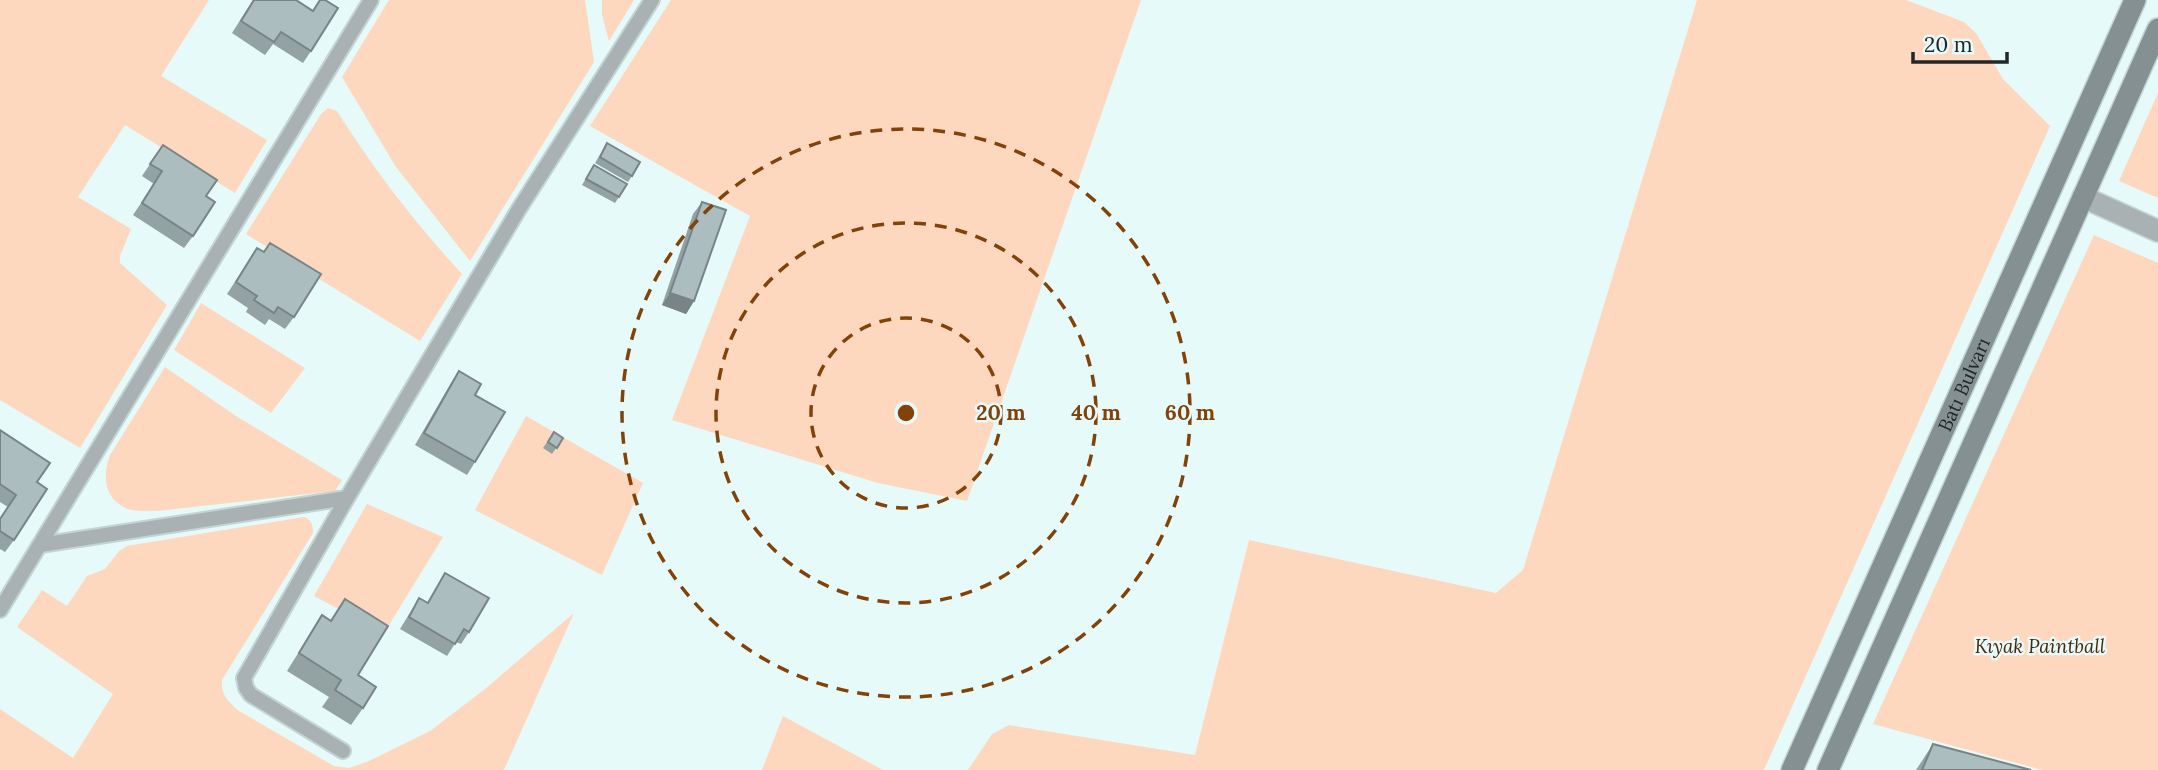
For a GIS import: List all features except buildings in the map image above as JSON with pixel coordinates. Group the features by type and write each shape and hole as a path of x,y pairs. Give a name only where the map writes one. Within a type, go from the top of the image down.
{"street":[{"name":"Batı Bulvarı","path":"1792,770 2135,0"},
{"name":"Batı Bulvarı","path":"1828,770 2158,29"},
{"path":"2083,197 2158,231"}],"lane":[{"path":"0,610 371,0"},
{"path":"343,751 251,695 244,678 347,498 519,209 652,0"},
{"path":"40,545 347,498"}],"green space":[{"path":"0,0 209,0 161,76 267,140 235,193 125,125 78,197 131,229 120,256 120,263 167,305 80,448 0,400"},
{"path":"389,0 585,0 594,62 470,261 396,167 342,77"},
{"path":"602,0 634,0 609,41 602,15"},
{"path":"671,0 1141,0 967,501 878,483 672,420 750,216 590,126"},
{"path":"1697,0 1906,0 1964,22 1976,33 2003,79 2050,126 1764,770 968,770 992,734 1009,725 1195,755 1249,540 1496,593 1523,570"},
{"path":"2158,93 2158,198 2119,181"},
{"path":"328,108 337,111 396,196 462,274 420,341 246,234 321,114"},
{"name":"Kıyak Paintball","path":"2094,235 2158,263 2158,770 2042,770 1873,724"},
{"path":"201,303 305,368 271,413 174,350"},
{"path":"165,367 236,416 342,480 335,491 157,511 135,511 120,505 107,486 106,471 110,455"},
{"path":"526,416 643,483 602,575 475,510"},
{"path":"367,504 443,537 384,633 314,596"},
{"path":"304,517 312,523 313,533 222,680 224,694 229,701 239,711 334,766 349,768 430,731 485,689 574,613 504,770 0,770 0,709 73,758 113,694 17,627 42,590 67,606 87,576 105,569 119,551 127,546"},
{"path":"783,716 883,770 762,770"}]}
